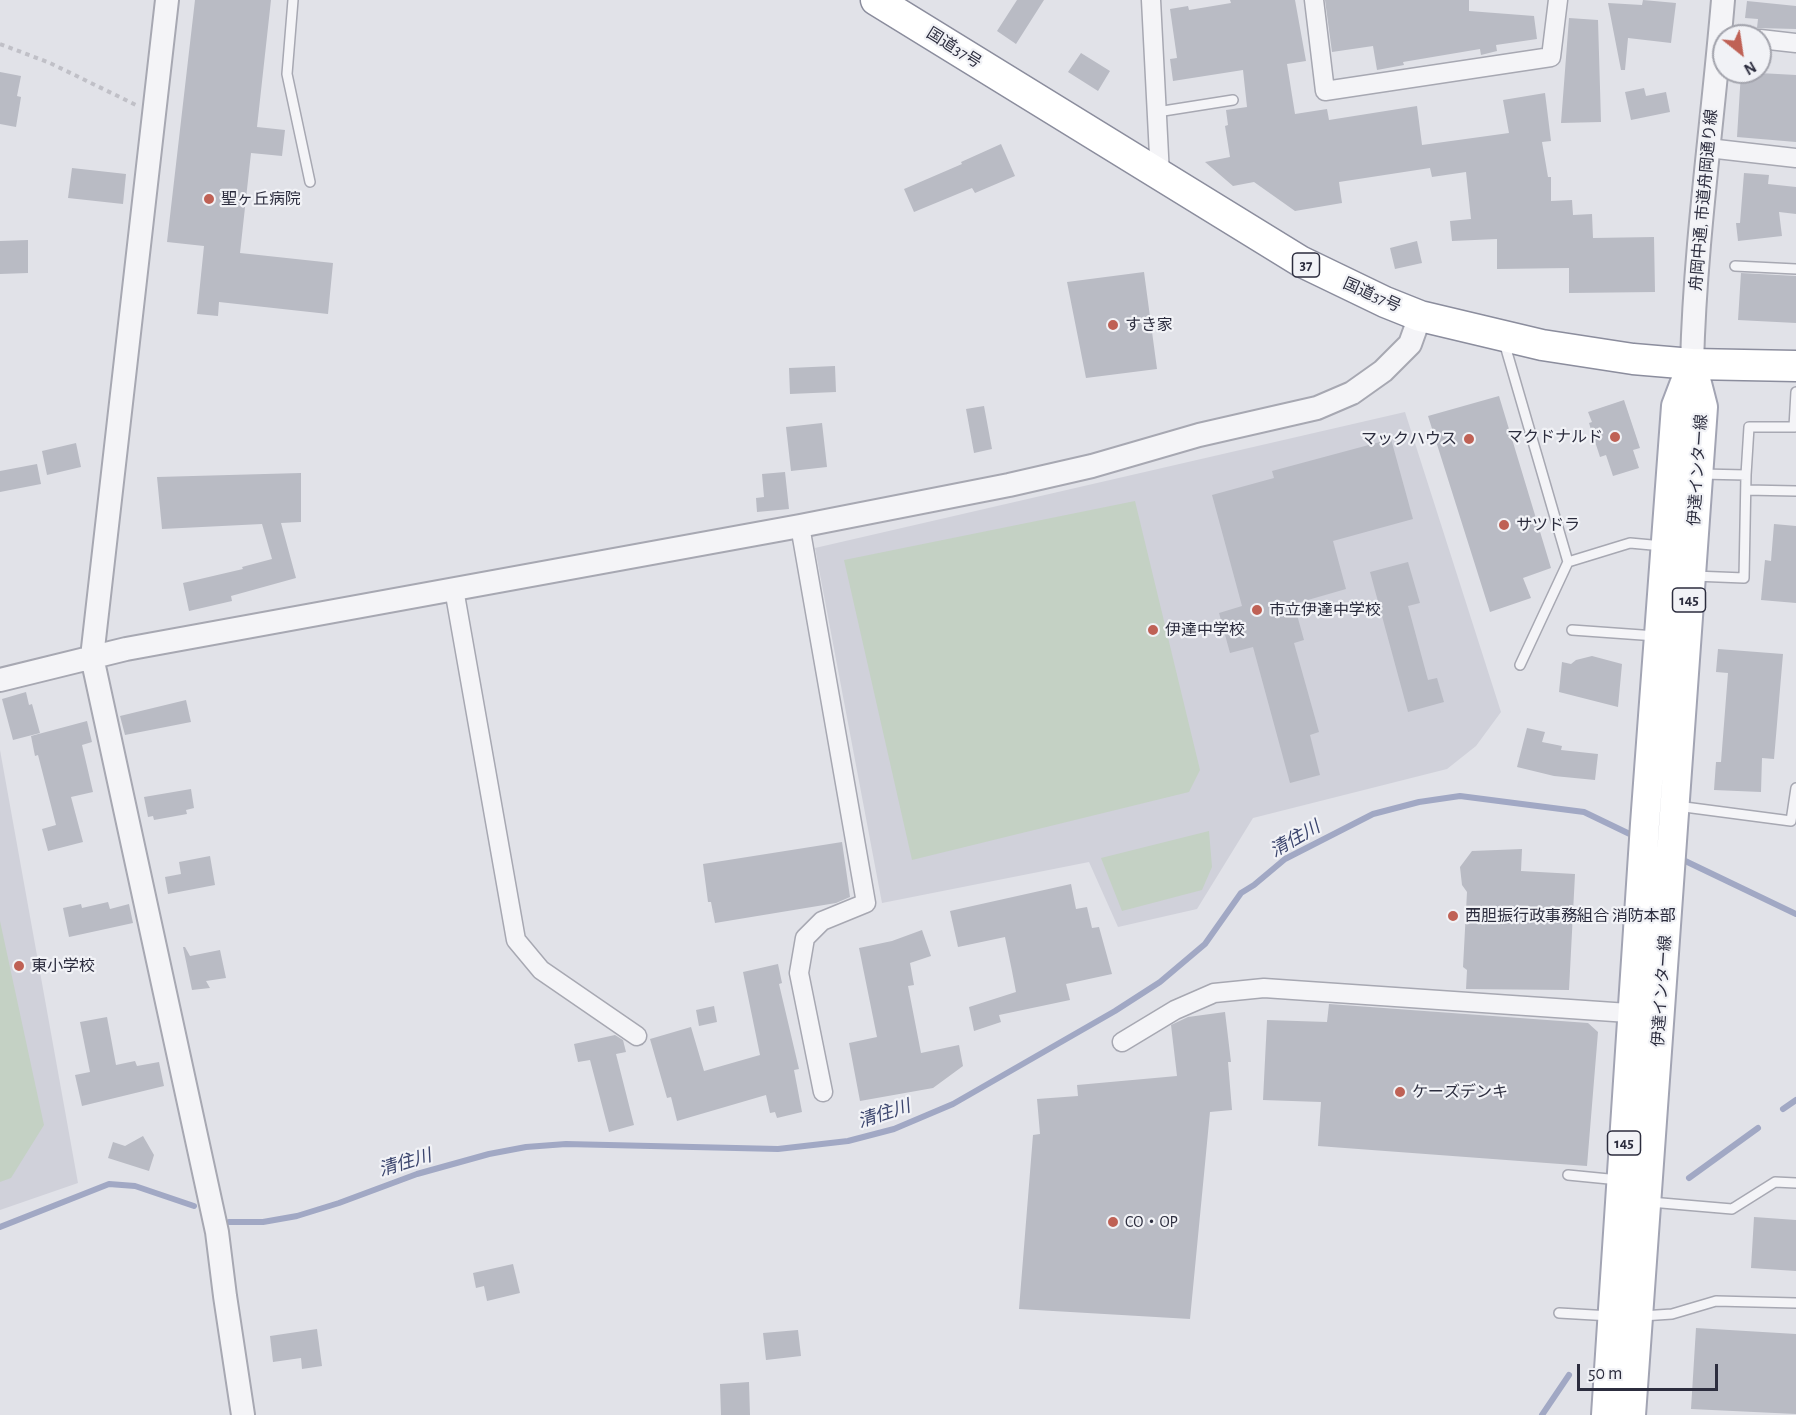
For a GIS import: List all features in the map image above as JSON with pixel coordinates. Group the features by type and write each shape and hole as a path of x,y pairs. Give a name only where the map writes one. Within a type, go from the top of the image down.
{"highway":[{"name":"国道37号","path":"876,0 1300,261 1385,302 1420,316 1542,345 1633,358 1692,364 1796,366"}],"main road":[{"name":"伊達インター線","path":"1631,1415 1625,1316 1632,1196 1632,1013 1659,636 1698,474 1703,407 1692,364"},
{"name":"伊達インター線","path":"1632,1196 1660,1016 1691,575 1679,547 1676,406 1692,364"},
{"name":"伊達インター線","path":"1606,1415 1625,1316"}],"street":[{"path":"167,0 92,657 218,1232 243,1415"},
{"path":"1151,0 1160,175"},
{"path":"1314,0 1325,91 1551,57 1558,0"},
{"name":"舟岡中通, 市道舟岡通り線","path":"1723,0 1724,24"},
{"path":"1772,40 1796,43"},
{"name":"舟岡中通, 市道舟岡通り線","path":"1692,364 1693,324 1708,148 1717,84"},
{"path":"1708,148 1796,158"},
{"path":"0,680 92,657 800,526 1009,485 1092,466 1199,435 1317,408 1352,393 1383,371 1410,345 1420,316"},
{"path":"800,526 866,903 822,921 805,938 799,973 823,1092"},
{"path":"454,589 516,940 541,970 637,1036"},
{"path":"1122,1042 1175,1010 1214,993 1264,988 1660,1016"}],"lane":[{"path":"293,0 287,74 310,182"},
{"path":"1157,112 1233,100"},
{"path":"1734,266 1796,269"},
{"path":"1502,335 1568,562 1520,665"},
{"path":"1691,575 1744,578 1749,427 1794,428 1796,392"},
{"path":"1698,474 1746,475"},
{"path":"1746,490 1796,491"},
{"path":"1568,562 1630,543 1679,547"},
{"path":"1572,630 1659,636"},
{"path":"1674,806 1791,821 1796,789"},
{"path":"1568,1175 1632,1196 1732,1209 1775,1182 1796,1183"},
{"path":"1559,1313 1625,1316 1672,1314 1716,1301 1796,1303"}],"path":[{"path":"0,44 50,63 154,114"}],"shaded area":[{"name":"伊達中学校","path":"1405,412 1501,712 1476,746 1447,769 1253,818 1197,909 1118,927 1089,862 882,903 815,548"},
{"name":"東小学校","path":"0,750 78,1183 0,1210"}],"green space":[{"path":"1135,501 1200,770 1189,792 912,860 844,560"},
{"path":"1209,831 1212,867 1202,890 1122,911 1101,858"},
{"path":"0,921 44,1125 11,1178 0,1182"}],"building":[{"name":"聖ヶ丘病院","path":"195,0 271,0 257,127 285,130 282,156 251,153 240,253 333,263 328,314 219,302 218,316 197,314 204,246 167,242"},
{"path":"1017,0 1044,0 1016,44 997,31"},
{"path":"1230,0 1295,0 1306,61 1287,64 1295,114 1327,109 1329,120 1417,106 1422,145 1509,133 1503,100 1545,93 1551,141 1542,142 1548,177 1551,177 1551,201 1572,200 1573,215 1592,214 1593,238 1654,237 1655,292 1569,293 1569,268 1497,269 1497,239 1452,241 1450,221 1471,219 1466,172 1432,177 1430,168 1339,182 1342,203 1295,211 1254,182 1233,186 1205,162 1230,157 1225,126 1228,125 1226,110 1247,107 1243,70 1173,81 1170,59 1177,58 1170,9 1188,6 1189,10 1231,3"},
{"path":"1325,0 1469,0 1469,11 1534,16 1537,39 1496,45 1497,51 1481,55 1480,49 1403,62 1404,65 1377,70 1373,46 1332,52"},
{"path":"1643,0 1676,3 1671,43 1628,38 1625,70 1621,70 1608,3 1642,5"},
{"path":"1747,1 1796,6 1796,29 1772,28 1772,24 1757,24 1758,19 1745,18"},
{"path":"1569,18 1598,20 1601,122 1561,123"},
{"path":"1081,53 1110,71 1098,91 1068,72"},
{"path":"0,72 21,76 17,96 21,97 16,127 0,124"},
{"path":"1772,74 1796,75 1796,142 1737,137 1740,84 1772,84"},
{"path":"1644,88 1646,96 1666,92 1670,112 1631,120 1625,92"},
{"path":"1001,144 1015,176 975,193 972,188 914,212 904,189"},
{"path":"72,168 126,174 123,204 68,198"},
{"path":"1744,173 1769,175 1768,184 1796,187 1796,214 1779,212 1782,236 1738,241 1736,223 1740,223"},
{"path":"28,240 28,273 0,274 0,241"},
{"path":"1417,241 1422,263 1395,269 1390,248"},
{"name":"すき家","path":"1144,272 1157,369 1086,378 1067,282"},
{"path":"1741,273 1796,276 1796,323 1738,320"},
{"path":"835,366 836,392 790,394 789,368"},
{"path":"1499,396 1551,568 1523,578 1531,598 1490,612 1428,416"},
{"name":"マクドナルド","path":"1624,400 1640,448 1633,450 1639,468 1613,476 1606,455 1600,457 1589,423 1592,422 1588,412"},
{"path":"984,406 992,449 974,453 966,409"},
{"path":"822,423 827,467 791,471 786,427"},
{"name":"市立伊達中学校","path":"1391,439 1413,519 1333,541 1346,589 1294,604 1304,640 1294,643 1319,732 1310,735 1320,775 1290,783 1253,647 1230,653 1219,613 1242,606 1212,495 1274,478 1272,471"},
{"path":"76,443 81,467 47,475 42,451"},
{"path":"37,464 41,484 0,492 0,471"},
{"path":"785,472 789,509 757,512 756,498 764,497 762,474"},
{"path":"301,473 301,522 281,523 296,578 231,596 232,601 189,611 183,583 243,569 242,567 272,559 262,524 162,529 157,477"},
{"path":"1774,524 1796,526 1796,603 1761,600 1765,560 1771,561"},
{"path":"1408,562 1420,603 1408,606 1428,680 1437,678 1444,702 1408,712 1370,572"},
{"path":"1718,649 1783,654 1774,759 1762,758 1761,792 1714,790 1716,762 1721,762 1728,673 1716,672"},
{"path":"1592,656 1622,664 1618,707 1559,692 1562,662 1571,664 1576,660"},
{"path":"26,692 29,705 32,704 40,733 13,740 2,699"},
{"path":"186,700 191,722 125,735 120,716"},
{"path":"87,721 92,742 82,745 93,792 71,797 83,842 48,851 42,829 56,825 31,736"},
{"path":"1527,728 1545,732 1542,742 1562,746 1561,750 1598,754 1595,780 1554,776 1517,767"},
{"path":"191,789 194,808 186,810 187,814 154,820 153,816 148,817 144,797"},
{"path":"842,842 850,897 836,903 715,923 711,902 708,902 703,864"},
{"path":"1522,849 1521,871 1575,874 1569,990 1466,989 1467,970 1463,967 1467,892 1462,885 1460,867 1472,851"},
{"path":"210,856 215,885 168,894 165,877 181,874 179,862"},
{"path":"1071,884 1076,909 1087,907 1092,928 1099,927 1112,974 1066,984 1070,1000 999,1015 1001,1022 974,1031 969,1007 1016,992 1012,971 1005,937 958,947 950,911"},
{"path":"108,902 110,909 129,904 133,923 69,937 63,908 81,904 82,908"},
{"path":"922,930 931,956 910,963 914,985 908,986 921,1053 959,1045 963,1066 933,1088 860,1101 849,1043 877,1037 859,948 892,941"},
{"path":"183,947 190,956 220,950 226,978 206,981 210,988 192,990"},
{"path":"778,964 782,983 779,984 799,1069 794,1070 802,1112 777,1118 775,1112 770,1113 766,1095 677,1121 671,1097 667,1098 650,1039 691,1027 704,1071 760,1055 743,972"},
{"path":"1329,1004 1588,1023 1598,1032 1587,1166 1318,1146 1321,1102 1263,1100 1267,1020 1327,1022"},
{"path":"714,1006 717,1022 699,1026 696,1010"},
{"name":"CO・OP","path":"1225,1012 1231,1062 1228,1062 1232,1110 1210,1112 1190,1319 1019,1309 1033,1135 1040,1134 1037,1099 1078,1096 1077,1085 1177,1076 1171,1025 1188,1017"},
{"path":"107,1017 116,1065 135,1061 137,1066 159,1062 164,1086 82,1106 75,1075 90,1072 80,1022"},
{"path":"615,1035 623,1040 626,1052 616,1054 634,1125 609,1132 590,1060 578,1062 574,1044"},
{"path":"143,1136 154,1155 149,1171 108,1158 113,1142 125,1146"},
{"path":"1754,1217 1796,1220 1796,1271 1751,1268"},
{"path":"513,1264 520,1293 487,1301 484,1286 476,1288 473,1273"},
{"path":"1696,1328 1796,1334 1796,1414 1691,1409"},
{"path":"317,1329 322,1366 302,1369 301,1358 273,1362 270,1336"},
{"path":"798,1330 801,1356 766,1360 763,1333"},
{"path":"749,1382 750,1415 721,1415 720,1384"}],"waterway":[{"name":"清住川","path":"229,1222 263,1222 297,1216 417,1174 489,1154 526,1147 566,1144 778,1149 848,1141 894,1129 953,1104 1115,1011 1160,982 1205,944 1241,893 1285,859 1373,814 1419,802 1460,796 1584,812 1638,838"},
{"path":"1679,858 1796,914"},
{"path":"1783,1109 1796,1100"},
{"path":"1689,1178 1758,1128"},
{"name":"清住川","path":"0,1227 109,1184 135,1186 194,1206"},
{"path":"1542,1415 1569,1375"}],"place":[{"name":"聖ヶ丘病院","path":"209,199"},
{"name":"すき家","path":"1113,325"},
{"name":"マクドナルド","path":"1615,437"},
{"name":"マックハウス","path":"1469,439"},
{"name":"サツドラ","path":"1504,525"},
{"name":"市立伊達中学校","path":"1257,610"},
{"name":"伊達中学校","path":"1153,630"},
{"name":"西胆振行政事務組合 消防本部","path":"1453,916"},
{"name":"東小学校","path":"19,966"},
{"name":"ケーズデンキ","path":"1400,1092"},
{"name":"CO・OP","path":"1113,1222"}]}
